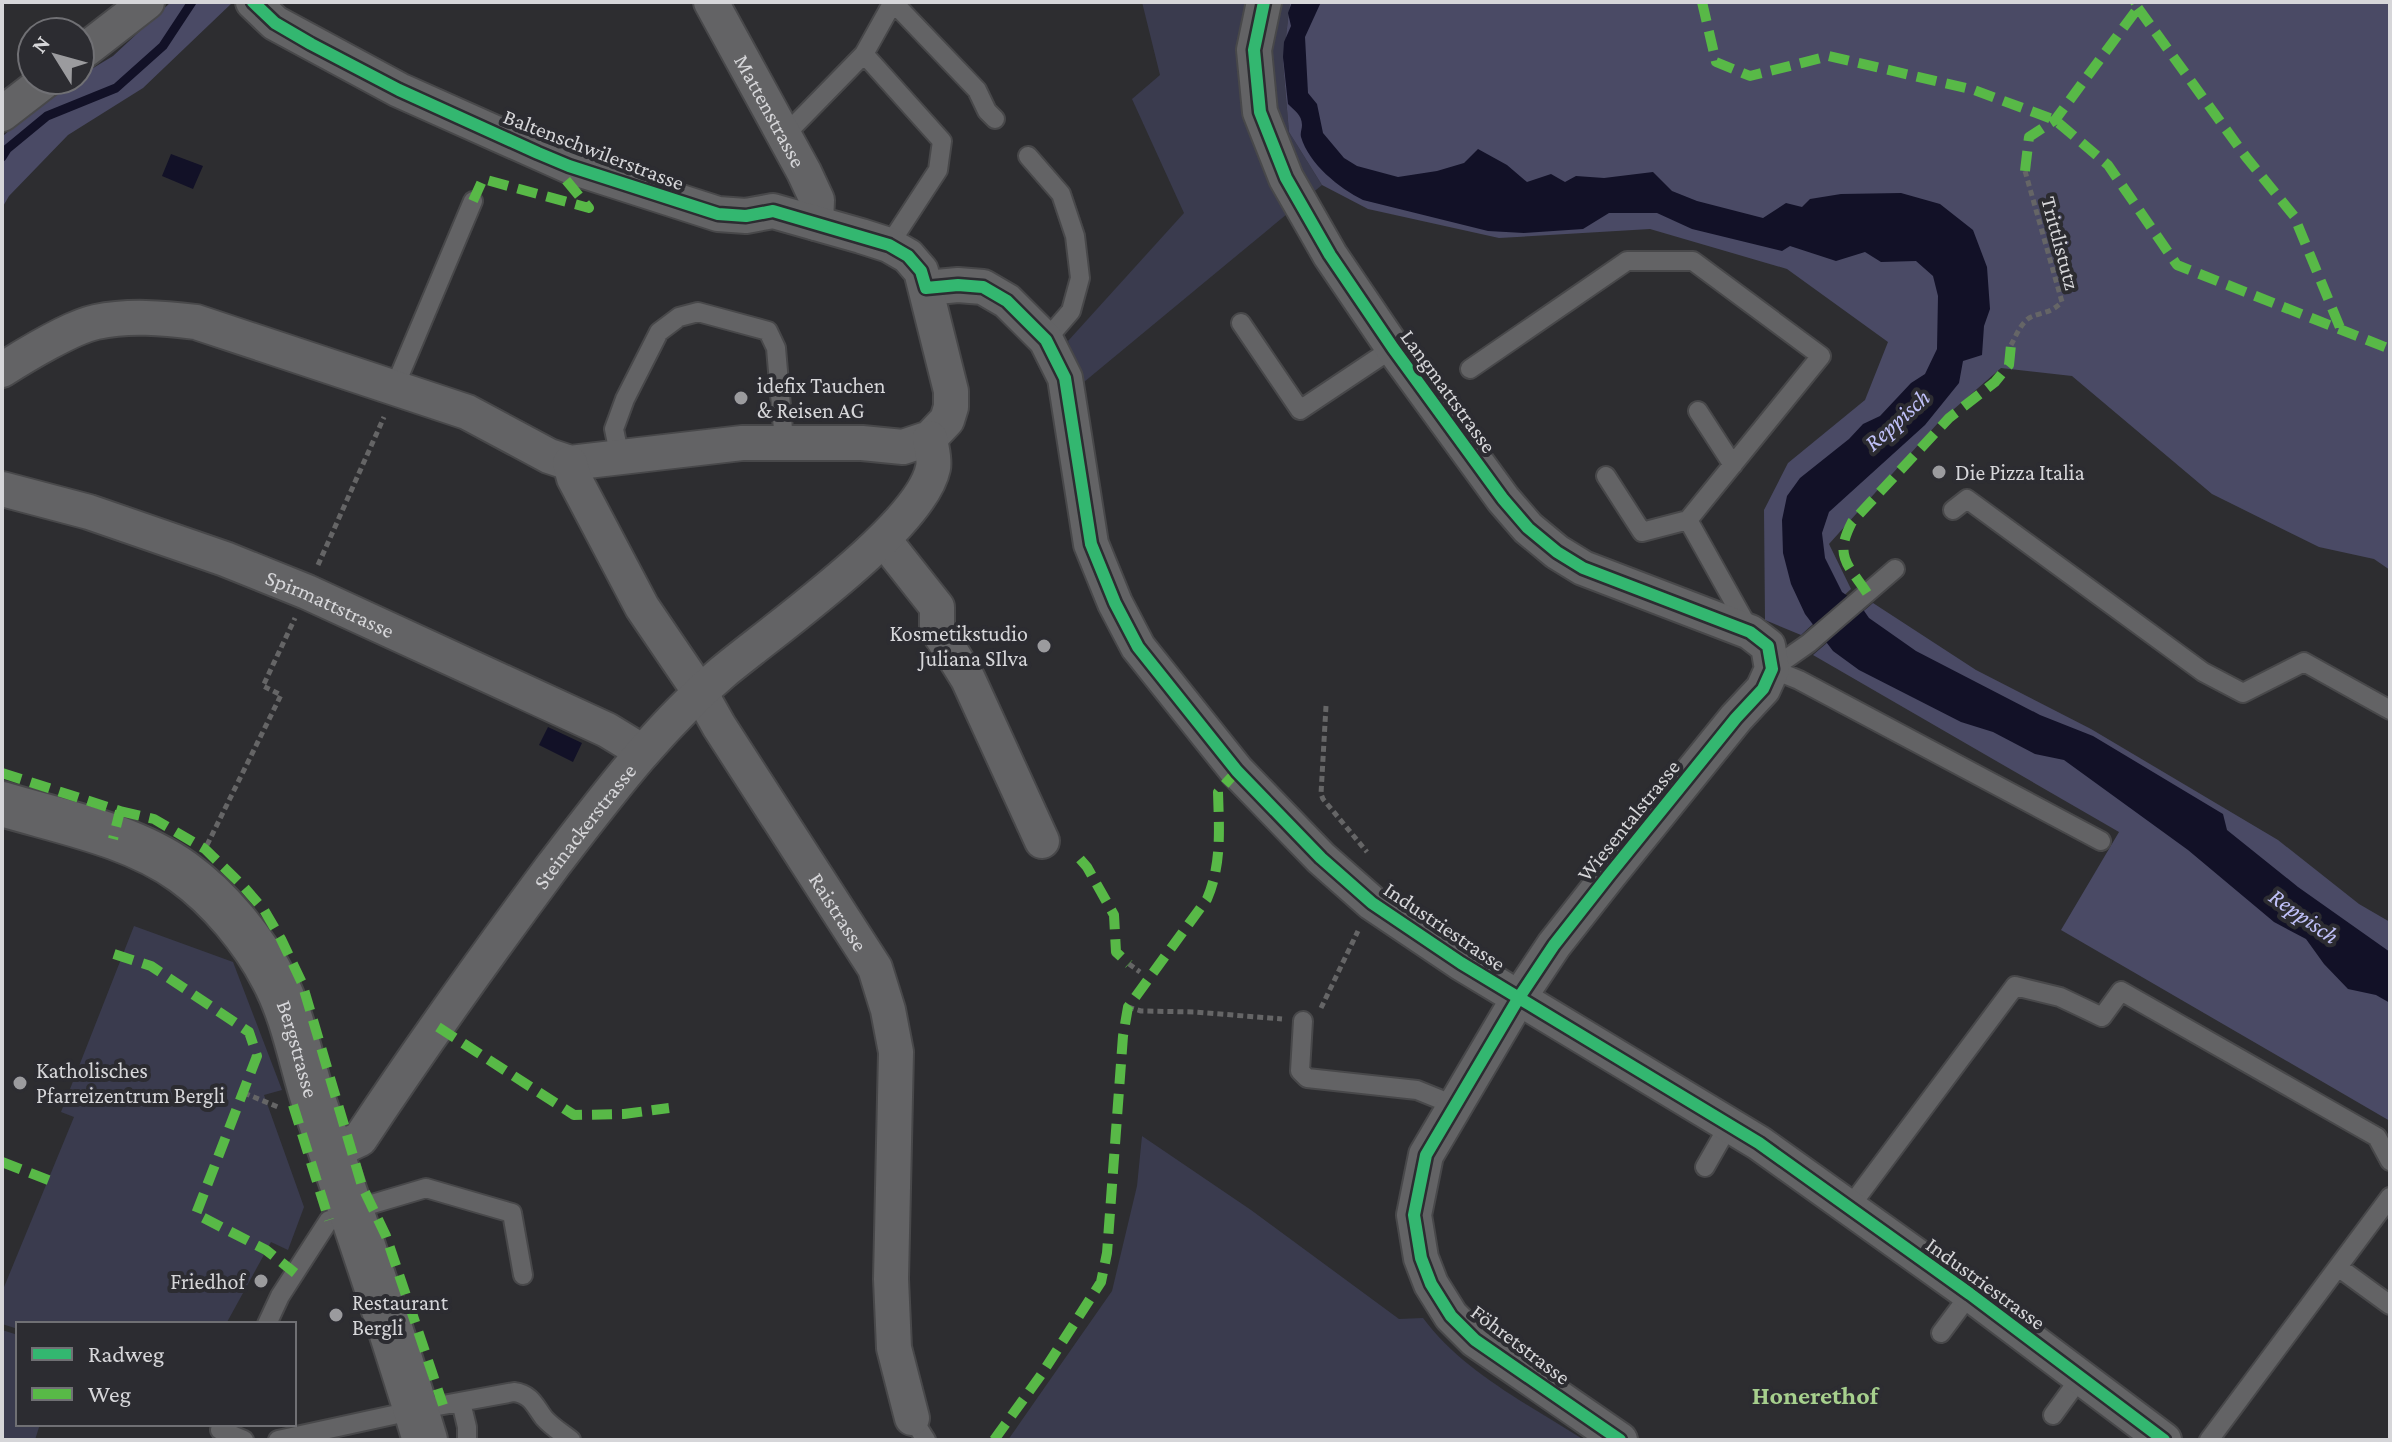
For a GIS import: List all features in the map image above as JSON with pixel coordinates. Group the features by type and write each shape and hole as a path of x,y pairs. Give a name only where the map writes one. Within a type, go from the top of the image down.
{"street":[{"path":"96,42 147,2"},
{"name":"Baltenschwilerstrasse","path":"253,2 275,23 399,90 569,166 718,214 746,216 773,211 889,245 908,256 921,271 951,391 947,420 930,438"},
{"name":"Mattenstrasse","path":"711,2 817,200 816,223"},
{"name":"Langmattstrasse","path":"1264,2 1254,50 1260,112 1286,178 1330,255 1503,499 1528,528 1583,568 1750,632"},
{"path":"2,114 25,96"},
{"name":"Industriestrasse","path":"926,288 958,285 983,287 1007,301 1046,340 1065,378 1091,544 1115,603 1138,647 1237,771 1321,858 1372,903 1518,999 1729,1125 1970,1294 2164,1440"},
{"path":"2,370 28,353 94,322 154,317 196,322 395,386 467,412 549,456 570,463 742,443 784,441 903,447 930,438"},
{"name":"Steinackerstrasse","path":"332,1152 360,1139 518,913 643,752 675,716 884,540 918,499 934,467 930,438"},
{"name":"Raistrasse","path":"570,463 574,478 642,607 875,968 888,1010 896,1052 891,1279 894,1348 919,1429"},
{"name":"Spirmattstrasse","path":"2,489 119,523 225,559 312,578 607,730 643,752"},
{"path":"884,540 937,607 937,629 968,679 1042,841"},
{"path":"1750,632 1768,646 1772,669"},
{"name":"Wiesentalstrasse","path":"1518,999 1554,945 1609,875 1763,689 1772,669"},
{"name":"Bergstrasse","path":"2,804 156,855 186,874 222,908 253,946 274,979 291,1023 332,1152 340,1215 420,1425"},
{"name":"Föhretstrasse","path":"1518,999 1426,1155 1414,1215 1421,1258 1431,1284 1451,1316 1475,1340 1620,1440"}],"lane":[{"path":"784,136 864,54 893,2 977,90 987,111 995,119"},
{"path":"864,54 942,141 938,170 889,245"},
{"path":"1028,156 1061,194 1075,236 1080,278 1071,311 1046,340"},
{"path":"395,386 473,201"},
{"path":"1470,369 1627,261 1693,261 1821,356 1688,520 1642,532 1606,476"},
{"path":"620,458 614,429 625,399 659,332 679,317 698,312 768,331 776,348 784,441"},
{"path":"1241,323 1300,410 1393,348"},
{"path":"1698,411 1733,465"},
{"path":"1953,510 1967,499 2203,672 2243,693 2304,662 2390,710"},
{"path":"1688,520 1750,632"},
{"path":"1772,669 1809,643 1895,569"},
{"path":"1772,669 1799,680 2101,841"},
{"path":"1849,1208 2015,986 2060,997 2102,1017 2121,991 2377,1137 2390,1161"},
{"path":"1303,1021 1300,1071 1307,1078 1417,1090 1454,1105"},
{"path":"1705,1167 1729,1125"},
{"path":"268,1322 280,1296 340,1215 426,1188 512,1213 523,1275"},
{"path":"2209,1440 2390,1197"},
{"path":"2338,1267 2390,1305"},
{"path":"1941,1333 1970,1294"},
{"path":"2053,1415 2080,1378"},
{"path":"278,1440 420,1425 461,1402 522,1393 533,1401 550,1424 571,1440"},
{"path":"461,1402 467,1440"},
{"path":"219,1431 244,1440"}],"path":[{"path":"205,849 281,695 263,686 382,422"},
{"path":"1321,794 1326,706"},
{"path":"1128,1007 1141,1011 1303,1021 1316,1019 1372,903"},
{"path":"1129,964 1140,972"},
{"path":"244,1093 283,1109"}],"shaded area":[{"path":"171,2 233,2 143,88 68,135 9,196 2,208 2,137 50,96 96,96 96,66 113,56"},
{"path":"1142,2 1290,2 1283,63 1289,132 1322,185 1084,382 1068,341 1184,213 1132,99 1160,75"},
{"path":"1290,2 2390,2 2390,570 2374,559 2319,547 2212,494 2072,376 2001,368 1938,423 1829,544 1851,589 1801,635 1765,620 1764,510 1788,463 1865,400 1888,342 1787,269 1650,229 1499,238 1368,209 1322,185 1289,132 1283,63"},
{"path":"1873,603 1976,670 2091,729 2278,840 2359,904 2390,922 2390,1121 2061,930 2119,832 1813,655"},
{"path":"134,926 233,962 282,1090 264,1095 304,1207 288,1250 271,1242 227,1322 16,1322 16,1328 2,1324 2,1292 74,1117 61,1112"},
{"path":"1142,1136 1251,1210 1399,1319 1423,1318 1457,1355 1477,1371 1584,1440 1008,1440 1112,1291 1137,1186"},
{"path":"2,1330 16,1334 16,1426 39,1426 35,1440 2,1440"}],"water":[{"name":"Reppisch","path":"1292,2 1321,2 1305,37 1308,93 1317,104 1323,133 1344,158 1357,166 1398,177 1464,163 1478,149 1507,165 1527,182 1551,174 1565,182 1576,176 1604,178 1653,172 1672,191 1697,201 1763,218 1786,203 1802,207 1810,199 1841,194 1901,193 1940,204 1973,230 1987,267 1990,309 1984,326 1982,355 1963,361 1959,383 1925,425 1829,512 1822,533 1825,558 1842,592 1860,605 1869,618 1916,651 2040,715 2093,736 2223,814 2227,830 2298,887 2390,952 2390,1003 2376,995 2348,989 2306,939 2274,922 2188,850 2064,760 2035,754 1993,732 1961,722 1859,670 1833,651 1805,614 1791,584 1783,553 1782,520 1787,496 1800,478 1863,424 1880,416 1911,383 1925,374 1937,349 1938,296 1933,276 1916,261 1881,262 1865,252 1836,261 1790,246 1782,251 1692,229 1657,213 1609,213 1583,229 1524,233 1488,231 1363,200 1344,189 1318,166 1301,137 1301,118 1288,104 1283,57 1284,42 1291,26 1288,13"},
{"path":"171,154 203,166 193,189 162,176"},
{"path":"548,727 582,743 573,762 539,745"}],"waterway":[{"path":"2,157 7,149 47,116 116,88 163,46 192,2"}],"marked path":[{"path":"1702,2 1716,62 1750,76 1829,56 1974,90 2055,120 2108,165 2177,265 2390,349"},
{"path":"2025,171 2029,137 2055,120 2138,8 2135,2"},
{"path":"2138,8 2246,157 2294,216 2341,330"},
{"path":"473,201 483,179 589,208 566,180 569,166"},
{"path":"1867,593 1845,559 1844,544 1852,522 1949,418 1995,382 2009,365 2011,345"},
{"path":"994,1440 1041,1375 1101,1282 1107,1253 1123,1036 1128,1007 1207,899 1217,860 1218,792 1237,771"},
{"path":"2,773 120,811 113,839"},
{"path":"120,811 154,819 205,849 264,910 281,939 302,983 362,1186 386,1236 443,1405"},
{"path":"1080,859 1114,915 1116,952 1129,964"},
{"path":"114,954 151,966 249,1032 257,1056 196,1214 266,1250 295,1273"},
{"path":"438,1027 574,1115 624,1114 669,1108"},
{"path":"293,1105 329,1220"},
{"path":"2,1162 56,1183"}],"cycle path":[{"path":"253,2 275,23 399,90 569,166 718,214 746,216 773,211 889,245 908,256 921,271 926,288 958,285 983,287 1007,301 1046,340 1065,378 1091,544 1115,603 1138,647 1237,771 1321,858 1372,903 1461,963 1759,1143 1970,1294 2164,1440"},
{"path":"1264,2 1254,50 1260,112 1286,178 1330,255 1503,499 1528,528 1583,568 1750,632 1768,646 1772,669 1763,689 1609,875 1554,945 1518,999 1426,1155 1414,1215 1421,1258 1431,1284 1451,1316 1475,1340 1620,1440"}],"place":[{"name":"idefix Tauchen & Reisen AG","path":"741,398"},
{"name":"Die Pizza Italia","path":"1939,472"},
{"name":"Kosmetikstudio Juliana SIlva","path":"1044,646"},
{"name":"Katholisches Pfarreizentrum Bergli","path":"20,1083"},
{"name":"Friedhof","path":"261,1281"},
{"name":"Restaurant Bergli","path":"336,1315"}],"district":[{"name":"Honerethof","path":"1815,1395"}]}
